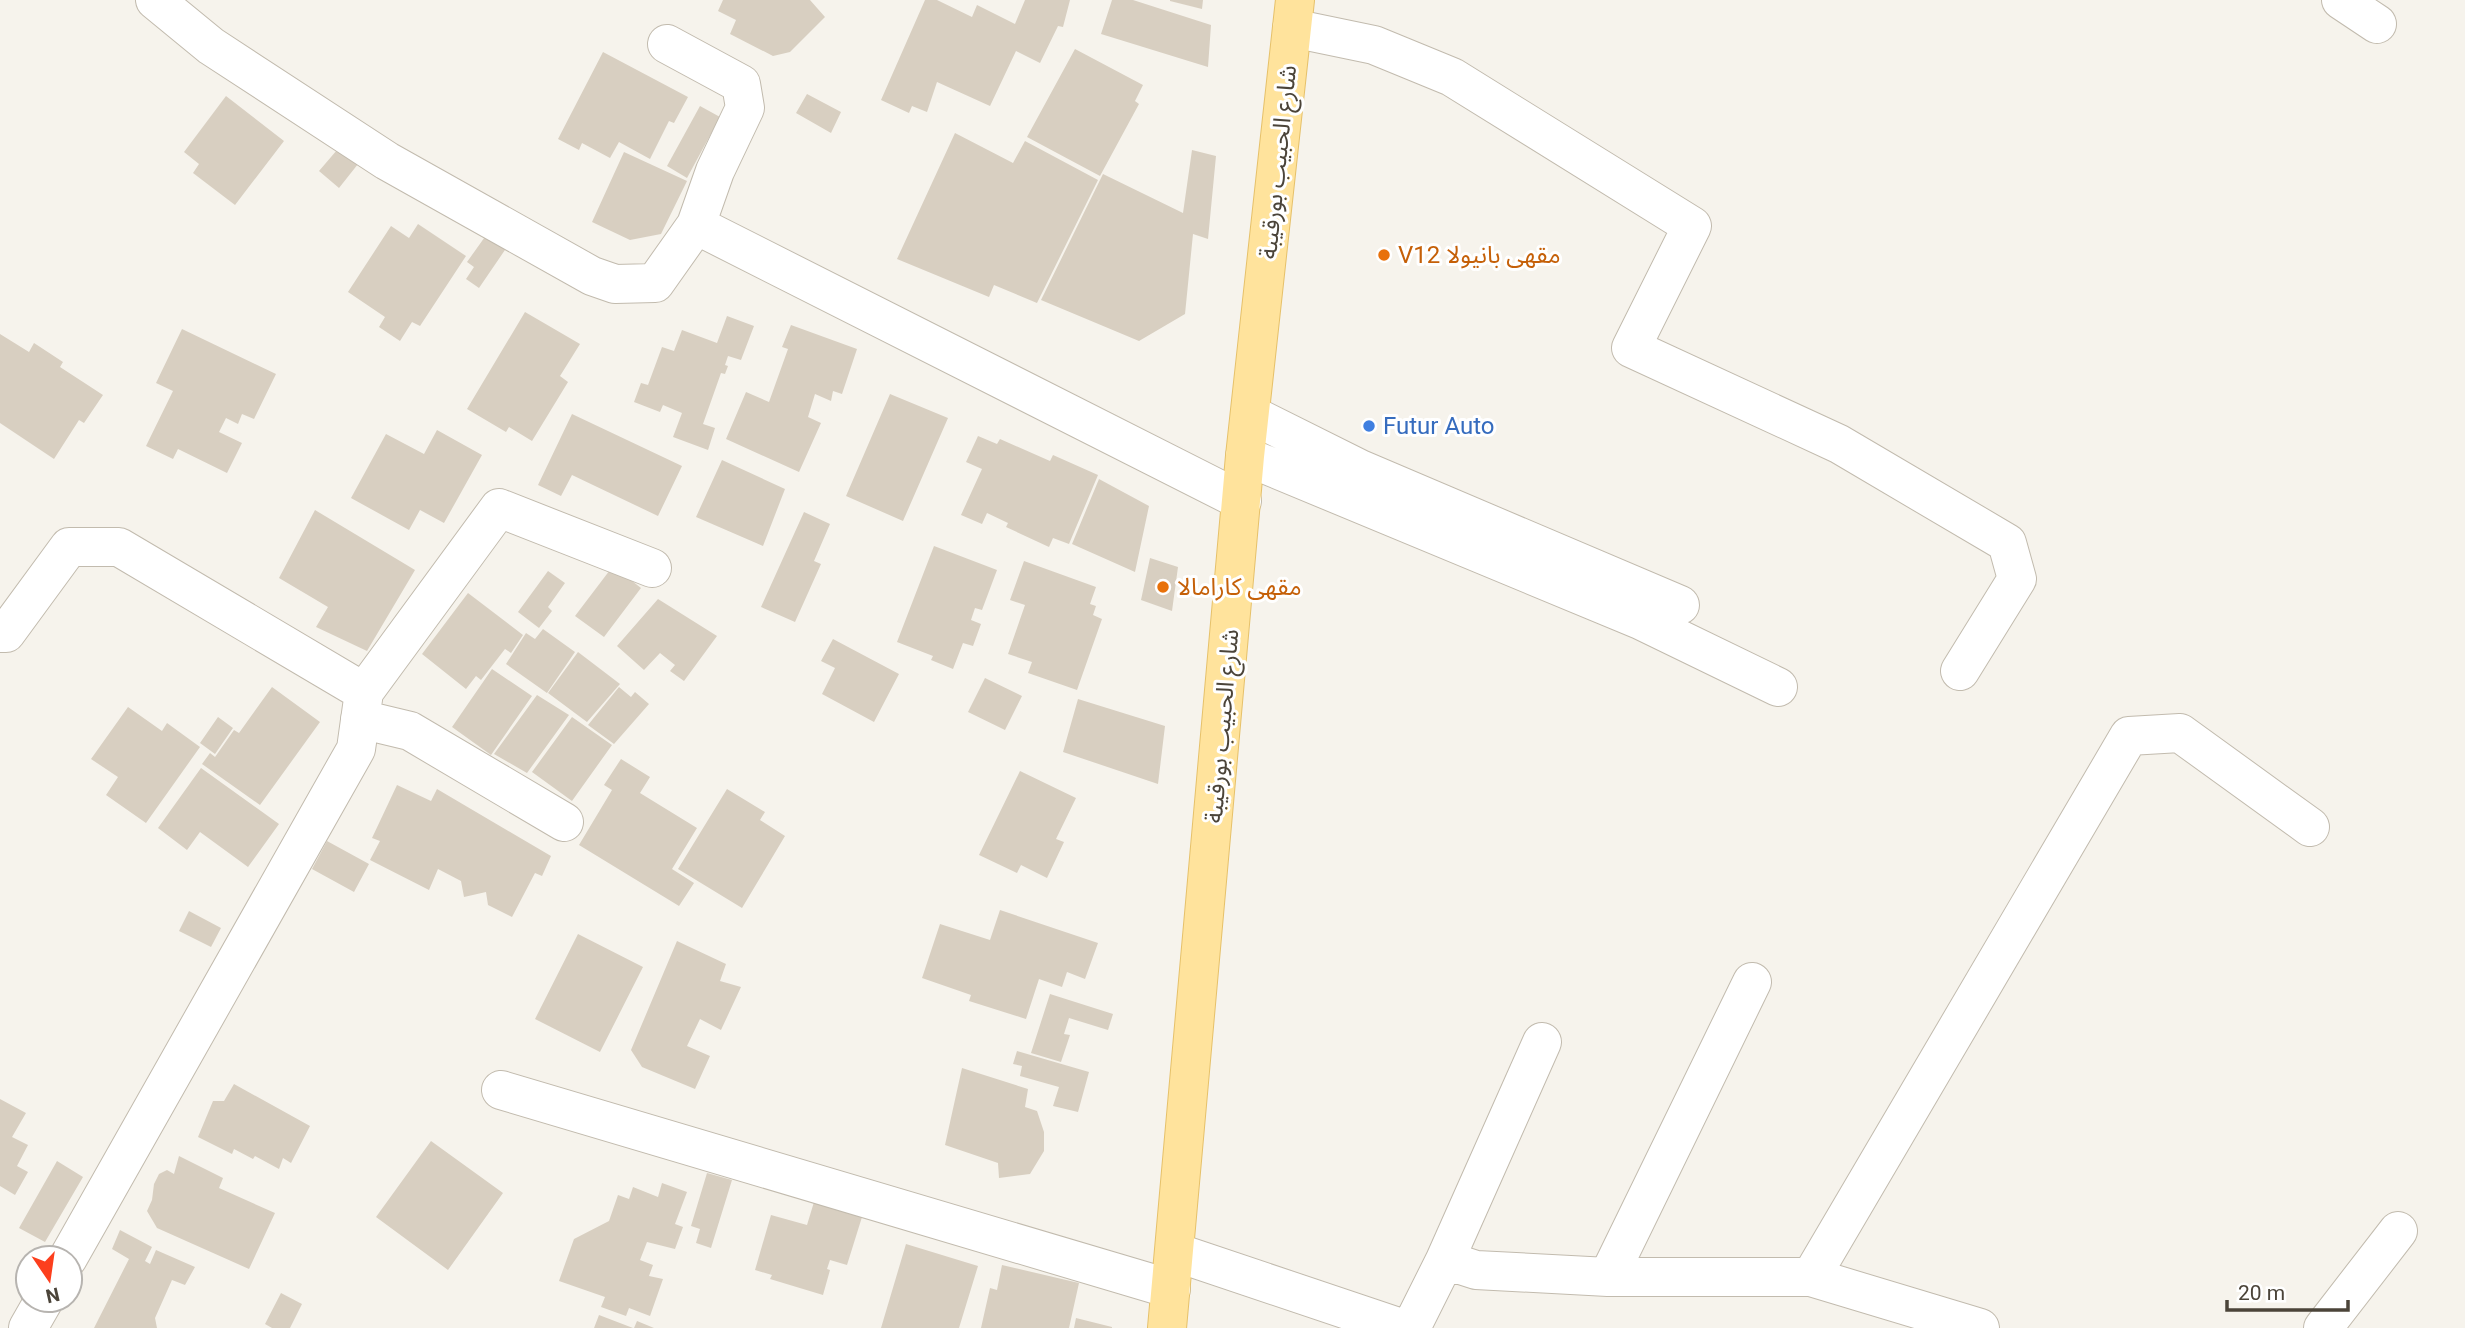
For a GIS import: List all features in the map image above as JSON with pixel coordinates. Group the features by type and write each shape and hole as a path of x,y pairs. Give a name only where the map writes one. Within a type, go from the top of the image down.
{"main road":[{"name":"شارع الحبيب بورقيبة","path":"1167,1328 1245,456 1294,14"}],"street":[{"path":"155,0 211,46 387,161 592,276 615,284 655,283 696,225 715,171 745,108 741,84 667,44"},
{"path":"2342,0 2377,24"},
{"path":"1294,14 1452,76 1692,226 1631,348 1839,444 2007,543 2017,579 1960,671"},
{"path":"696,225 1242,501"},
{"path":"1250,414 1360,469 1680,605"},
{"path":"1245,456 1640,620 1778,687"},
{"path":"76,1244 356,749 362,705 499,508 652,568"},
{"path":"0,633 6,633 69,547 119,547 362,705 564,822"},
{"path":"1811,1277 2129,736 2180,733 2310,827"},
{"path":"1608,1277 1752,982"},
{"path":"1411,1328 1445,1260 1542,1042"},
{"path":"501,1090 1171,1289"},
{"path":"2323,1328 2398,1231"},
{"path":"1175,1252 1401,1328"},
{"path":"1445,1260 1476,1270 1608,1277 1811,1277 1980,1328"}],"building":[{"path":"723,0 810,0 825,17 790,52 773,56 730,34 736,20 718,11"},
{"path":"925,0 937,0 972,17 977,5 1015,24 1025,0 1070,0 1063,27 1058,26 1040,63 1016,51 990,106 937,82 927,112 912,106 909,113 881,100"},
{"path":"1112,0 1133,0 1211,25 1208,67 1101,34"},
{"path":"1203,0 1202,9 1170,1"},
{"path":"1075,49 1143,85 1135,101 1139,104 1100,176 1027,137"},
{"path":"603,52 688,97 674,123 669,121 650,159 619,142 610,158 582,143 579,150 558,139"},
{"path":"807,94 841,112 831,133 796,113"},
{"path":"226,96 284,141 235,205 193,173 199,164 184,152"},
{"path":"700,106 720,117 687,178 667,166"},
{"path":"955,133 1013,163 1025,141 1098,180 1037,303 994,285 989,297 897,259"},
{"path":"343,143 362,159 339,188 319,171"},
{"path":"1192,150 1216,156 1208,239 1193,234 1185,314 1139,341 1041,300 1103,174 1183,213"},
{"path":"624,152 687,181 661,234 630,240 592,222"},
{"path":"418,224 466,256 420,326 412,322 400,341 379,327 385,317 348,292 391,226 409,238"},
{"path":"487,234 507,247 479,288 466,279 474,267 467,262"},
{"path":"525,312 580,344 560,376 568,382 532,441 509,427 506,432 467,409"},
{"path":"727,316 754,326 741,360 728,356 725,374 721,373 703,424 715,428 708,450 673,437 682,413 663,405 660,412 634,402 641,383 648,385 662,347 674,351 682,330 717,343"},
{"path":"791,325 857,349 842,394 833,391 831,401 815,394 808,417 821,423 799,472 726,439 746,392 769,402 788,349 782,347"},
{"path":"182,329 276,374 254,419 242,414 238,424 226,418 219,432 242,443 227,473 178,449 173,459 146,446 173,391 156,383"},
{"path":"0,334 29,352 34,343 63,362 60,367 103,395 84,423 79,420 54,459 0,423"},
{"path":"890,394 948,418 903,521 846,496"},
{"path":"572,414 682,466 658,516 572,475 561,496 538,485"},
{"path":"437,430 482,455 444,523 420,510 409,530 351,498 386,434 424,454"},
{"path":"978,436 997,444 1000,439 1050,461 1053,455 1098,475 1069,544 1053,538 1049,547 1006,527 1008,523 987,513 982,524 961,515 982,469 966,462"},
{"path":"722,460 785,489 763,546 696,517"},
{"path":"1099,479 1149,506 1135,572 1072,544"},
{"path":"315,510 415,570 367,651 316,627 328,607 279,578"},
{"path":"804,512 830,524 814,561 821,564 795,622 761,607"},
{"path":"934,546 997,570 982,610 975,608 971,620 981,624 973,646 963,643 953,669 931,660 933,656 897,642"},
{"path":"1150,558 1178,567 1172,611 1141,600"},
{"path":"1024,561 1096,587 1090,604 1096,606 1093,615 1102,619 1077,690 1028,673 1032,662 1008,654 1025,605 1010,600"},
{"path":"613,566 641,588 604,637 575,616"},
{"path":"548,571 565,583 548,607 552,611 539,628 518,612"},
{"path":"468,593 523,635 511,653 505,649 481,680 476,676 466,689 422,654"},
{"path":"658,599 717,636 684,681 670,671 675,665 660,653 644,670 617,646"},
{"path":"543,629 575,652 547,693 506,664 526,633 535,639"},
{"path":"833,639 899,674 874,722 822,694 835,668 821,661"},
{"path":"578,652 620,684 587,722 548,693"},
{"path":"492,669 532,696 491,755 452,727"},
{"path":"985,678 1022,696 1005,730 968,712"},
{"path":"272,687 320,722 260,805 202,764 210,753 215,757 234,730 239,733"},
{"path":"619,687 631,697 635,692 649,704 614,744 588,725"},
{"path":"537,695 569,715 527,773 494,754"},
{"path":"1078,699 1165,726 1158,784 1063,752"},
{"path":"128,707 162,731 167,723 200,747 146,823 106,795 118,777 91,759"},
{"path":"218,717 233,728 215,754 200,743"},
{"path":"572,717 612,745 572,801 532,772"},
{"path":"621,759 650,777 640,793 697,828 672,869 694,883 679,906 579,845 612,790 604,785"},
{"path":"201,768 279,824 248,867 200,832 187,850 158,828"},
{"path":"1020,771 1076,798 1056,839 1064,842 1047,878 1021,865 1017,873 979,855"},
{"path":"397,785 431,801 437,789 551,856 542,876 535,873 512,917 488,905 486,892 464,897 461,881 438,869 429,890 370,860 380,841 372,838"},
{"path":"727,789 765,812 760,820 785,836 742,908 678,869"},
{"path":"327,841 369,864 354,892 312,869"},
{"path":"1000,910 1098,943 1085,979 1067,972 1062,987 1039,979 1026,1019 969,1001 971,995 922,978 940,924 990,940"},
{"path":"189,911 221,928 211,947 179,931"},
{"path":"578,934 643,967 600,1052 535,1019"},
{"path":"677,941 726,964 720,981 741,987 721,1030 700,1019 687,1046 710,1056 695,1089 642,1067 631,1050"},
{"path":"1050,994 1113,1014 1108,1030 1069,1018 1064,1034 1070,1035 1061,1062 1031,1053"},
{"path":"1017,1051 1089,1072 1078,1112 1053,1106 1059,1087 1020,1076 1022,1066 1013,1064"},
{"path":"962,1068 1028,1089 1025,1107 1037,1111 1044,1132 1044,1151 1030,1174 999,1178 998,1163 945,1145"},
{"path":"234,1084 310,1126 291,1163 283,1158 279,1169 255,1156 253,1159 234,1149 232,1154 198,1137 213,1101 224,1101"},
{"path":"0,1099 26,1113 12,1137 28,1145 17,1166 28,1172 15,1195 0,1186"},
{"path":"431,1141 503,1193 448,1270 376,1217"},
{"path":"179,1156 223,1178 219,1188 275,1213 249,1269 157,1228 147,1211 154,1184 159,1174 167,1170 174,1174"},
{"path":"57,1161 83,1177 45,1242 19,1228"},
{"path":"707,1173 732,1180 711,1248 696,1243 700,1229 691,1226"},
{"path":"662,1183 687,1192 675,1224 683,1227 675,1249 647,1242 640,1260 653,1265 649,1276 663,1279 650,1316 629,1308 626,1316 601,1307 605,1297 559,1281 574,1239 609,1221 618,1195 629,1199 633,1187 658,1197"},
{"path":"814,1202 862,1217 847,1265 830,1260 823,1295 770,1279 772,1275 755,1270 771,1215 807,1225"},
{"path":"120,1230 152,1247 145,1261 150,1264 156,1250 195,1267 185,1285 172,1280 155,1318 157,1328 94,1328 129,1259 112,1249"},
{"path":"906,1244 978,1266 959,1328 881,1328"},
{"path":"1002,1265 1079,1283 1069,1328 981,1328 990,1288 997,1290"},
{"path":"281,1293 302,1304 290,1328 272,1328 265,1324"},
{"path":"599,1315 633,1328 594,1328"},
{"path":"1076,1318 1112,1327 1112,1328 1074,1328"},
{"path":"637,1321 654,1328 634,1328"}],"place":[{"name":"V12 مقهى بانيولا","path":"1384,255"},
{"name":"Futur Auto","path":"1369,426"},
{"name":"مقهى كارامالا","path":"1163,587"}]}
